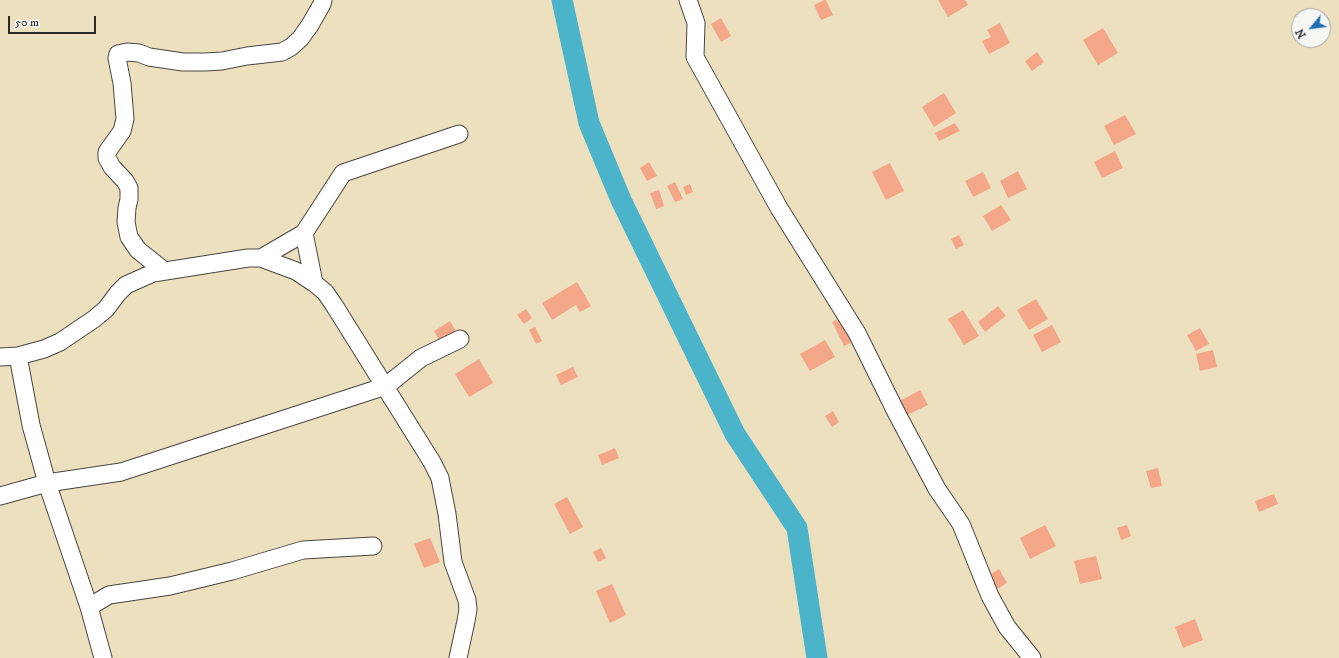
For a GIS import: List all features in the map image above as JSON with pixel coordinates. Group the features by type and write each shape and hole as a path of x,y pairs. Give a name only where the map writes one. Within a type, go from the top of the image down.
{"street":[{"path":"163,270 138,250 129,237 126,222 129,199 128,188 125,181 112,167 107,158 107,152 122,131 125,119 122,83 117,58 118,54 127,52 176,61 205,62 282,52 291,47 300,39 310,25 323,0"},
{"path":"688,0 696,23 695,57 780,208 857,333 896,412 937,489 961,524 990,596 1008,627 1032,658"},
{"path":"261,258 304,233 343,174 459,134"},
{"path":"304,233 314,283"},
{"path":"0,357 18,356 44,349 60,342 106,309 126,285 140,278 163,270 193,267 248,258 261,258 296,271 314,283 324,292 334,305 386,386 440,478 447,514 453,562 467,600 468,609 458,658"},
{"path":"0,496 46,483 121,472 386,386 421,358 460,339"},
{"path":"18,356 31,425 46,483 89,607 103,658"},
{"path":"89,607 109,595 170,586 232,571 303,550 373,546"}],"building":[{"path":"826,0 833,15 821,20 814,5"},
{"path":"938,0 965,0 968,5 948,17"},
{"path":"721,18 731,36 721,42 711,24"},
{"path":"1000,23 1010,43 989,54 982,41 991,37 987,30"},
{"path":"1103,28 1118,53 1098,65 1083,40"},
{"path":"1037,52 1044,62 1032,71 1025,61"},
{"path":"944,93 956,113 934,127 922,107"},
{"path":"1125,115 1136,134 1114,145 1104,126"},
{"path":"955,123 960,131 939,141 935,133"},
{"path":"1115,151 1123,168 1102,178 1094,162"},
{"path":"649,162 657,176 647,181 640,168"},
{"path":"890,163 904,191 886,200 872,172"},
{"path":"1018,171 1027,189 1008,198 1000,181"},
{"path":"983,172 991,188 973,197 965,181"},
{"path":"675,182 683,199 675,202 667,186"},
{"path":"690,184 693,192 686,195 683,187"},
{"path":"659,190 664,206 656,209 650,193"},
{"path":"1001,205 1011,220 992,231 983,216"},
{"path":"959,235 964,245 956,249 951,239"},
{"path":"577,282 591,306 580,312 576,305 552,320 542,303"},
{"path":"1036,299 1048,319 1029,330 1017,310"},
{"path":"998,306 1006,316 985,332 978,322"},
{"path":"526,309 532,318 524,324 517,315"},
{"path":"963,310 979,336 964,345 948,319"},
{"path":"840,318 853,342 844,346 832,322"},
{"path":"450,321 458,335 442,345 434,331"},
{"path":"1052,325 1061,342 1042,352 1033,335"},
{"path":"535,327 542,341 536,344 529,330"},
{"path":"1200,328 1209,344 1196,351 1187,335"},
{"path":"825,340 835,357 810,371 800,354"},
{"path":"1213,350 1217,367 1200,371 1196,354"},
{"path":"479,359 493,383 469,397 455,374"},
{"path":"573,367 578,377 561,385 556,375"},
{"path":"920,390 928,405 905,416 898,402"},
{"path":"833,411 839,422 832,427 825,416"},
{"path":"615,448 619,458 602,465 598,455"},
{"path":"1158,468 1162,486 1151,488 1146,471"},
{"path":"1274,494 1278,504 1259,512 1255,501"},
{"path":"567,497 583,527 570,534 554,504"},
{"path":"1045,525 1056,546 1030,559 1020,538"},
{"path":"1127,525 1131,536 1121,540 1117,528"},
{"path":"430,538 440,562 424,568 414,544"},
{"path":"601,548 606,558 598,562 593,552"},
{"path":"1096,556 1102,579 1080,584 1074,561"},
{"path":"999,569 1007,583 997,589 989,575"},
{"path":"612,584 626,615 610,623 596,591"},
{"path":"1195,619 1203,640 1183,648 1175,627"}],"waterway":[{"path":"562,0 589,123 621,200 735,434 797,528 817,658"}]}
